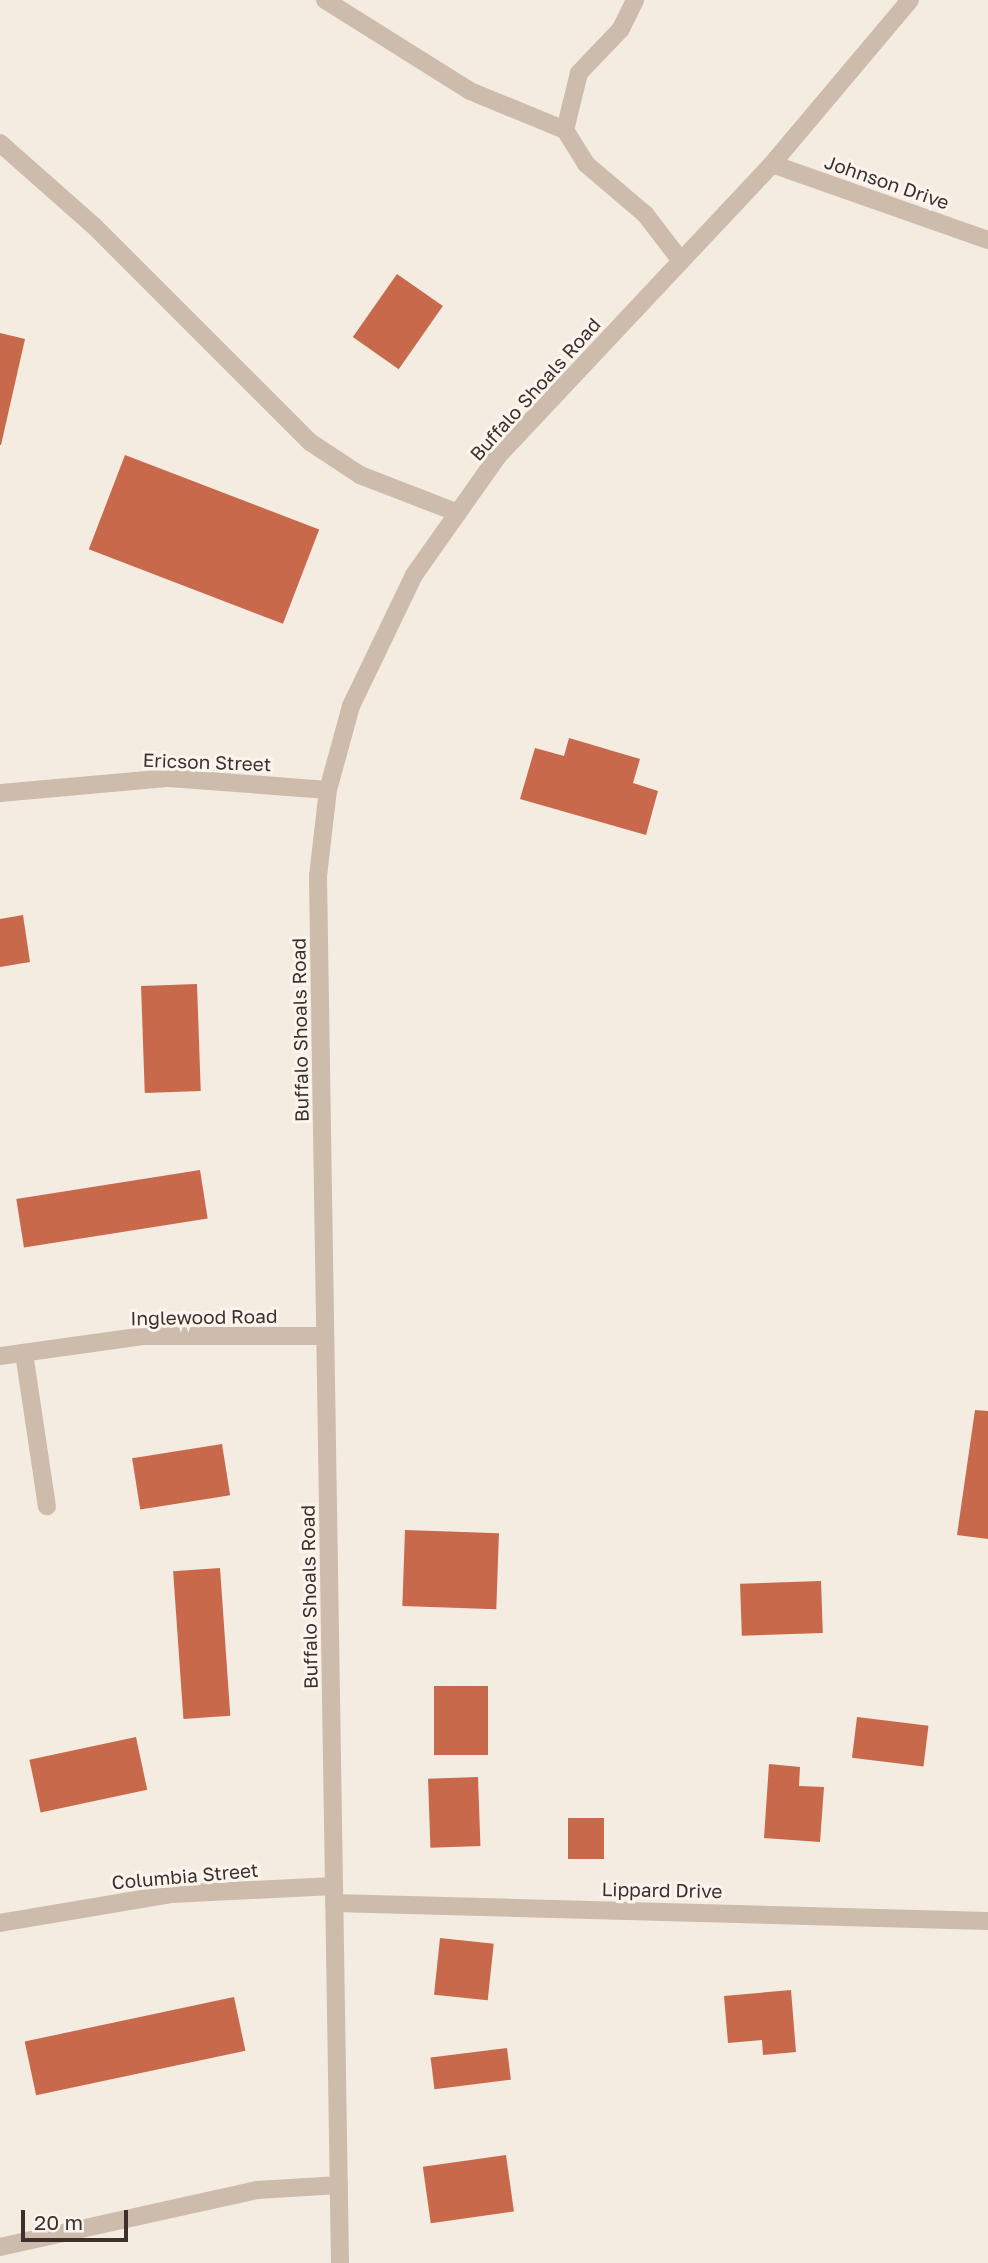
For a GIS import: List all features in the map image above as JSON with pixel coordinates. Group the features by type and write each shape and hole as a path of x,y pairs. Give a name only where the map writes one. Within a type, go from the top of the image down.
{"street":[{"path":"325,0 470,91 565,130 586,164 645,214 681,261"},
{"path":"565,130 579,73 621,29 635,0"},
{"name":"Buffalo Shoals Road","path":"340,2263 318,876 328,790 351,706 414,575 498,456 772,164 909,0"},
{"path":"0,143 96,228 310,442 360,475 458,513"},
{"name":"Johnson Drive","path":"772,164 988,240"},
{"name":"Ericson Street","path":"0,793 169,778 328,790"},
{"name":"Inglewood Road","path":"0,1356 145,1336 326,1336"},
{"path":"24,1353 47,1506"},
{"name":"Columbia Street","path":"0,1923 171,1894 334,1895"},
{"name":"Lippard Drive","path":"334,1895 988,1922"},
{"path":"0,2247 257,2190 339,2185"}],"building":[{"path":"397,274 443,306 399,369 353,337"},
{"path":"0,333 25,339 1,445 0,445"},
{"path":"125,455 319,530 283,624 89,549"},
{"path":"569,738 640,759 633,783 658,791 646,835 520,799 535,748 564,756"},
{"path":"23,915 30,962 0,967 0,919"},
{"path":"197,984 201,1091 145,1093 141,986"},
{"path":"200,1170 208,1218 24,1247 16,1199"},
{"path":"975,1410 988,1411 988,1539 957,1535"},
{"path":"222,1444 230,1495 140,1510 132,1458"},
{"path":"405,1530 499,1533 496,1609 402,1606"},
{"path":"220,1568 230,1716 183,1719 173,1571"},
{"path":"821,1581 823,1633 742,1636 740,1584"},
{"path":"434,1686 488,1686 488,1755 434,1755"},
{"path":"857,1717 928,1726 923,1766 852,1758"},
{"path":"136,1737 147,1790 41,1812 29,1760"},
{"path":"769,1764 800,1767 799,1786 824,1787 820,1842 764,1838"},
{"path":"478,1777 480,1846 430,1848 428,1779"},
{"path":"568,1818 604,1818 604,1859 568,1859"},
{"path":"440,1938 494,1944 488,2000 434,1995"},
{"path":"791,1990 796,2052 763,2055 762,2040 728,2043 724,1996"},
{"path":"234,1997 245,2051 36,2095 25,2041"},
{"path":"507,2048 511,2080 434,2089 431,2057"},
{"path":"506,2155 514,2211 431,2223 423,2167"}]}
